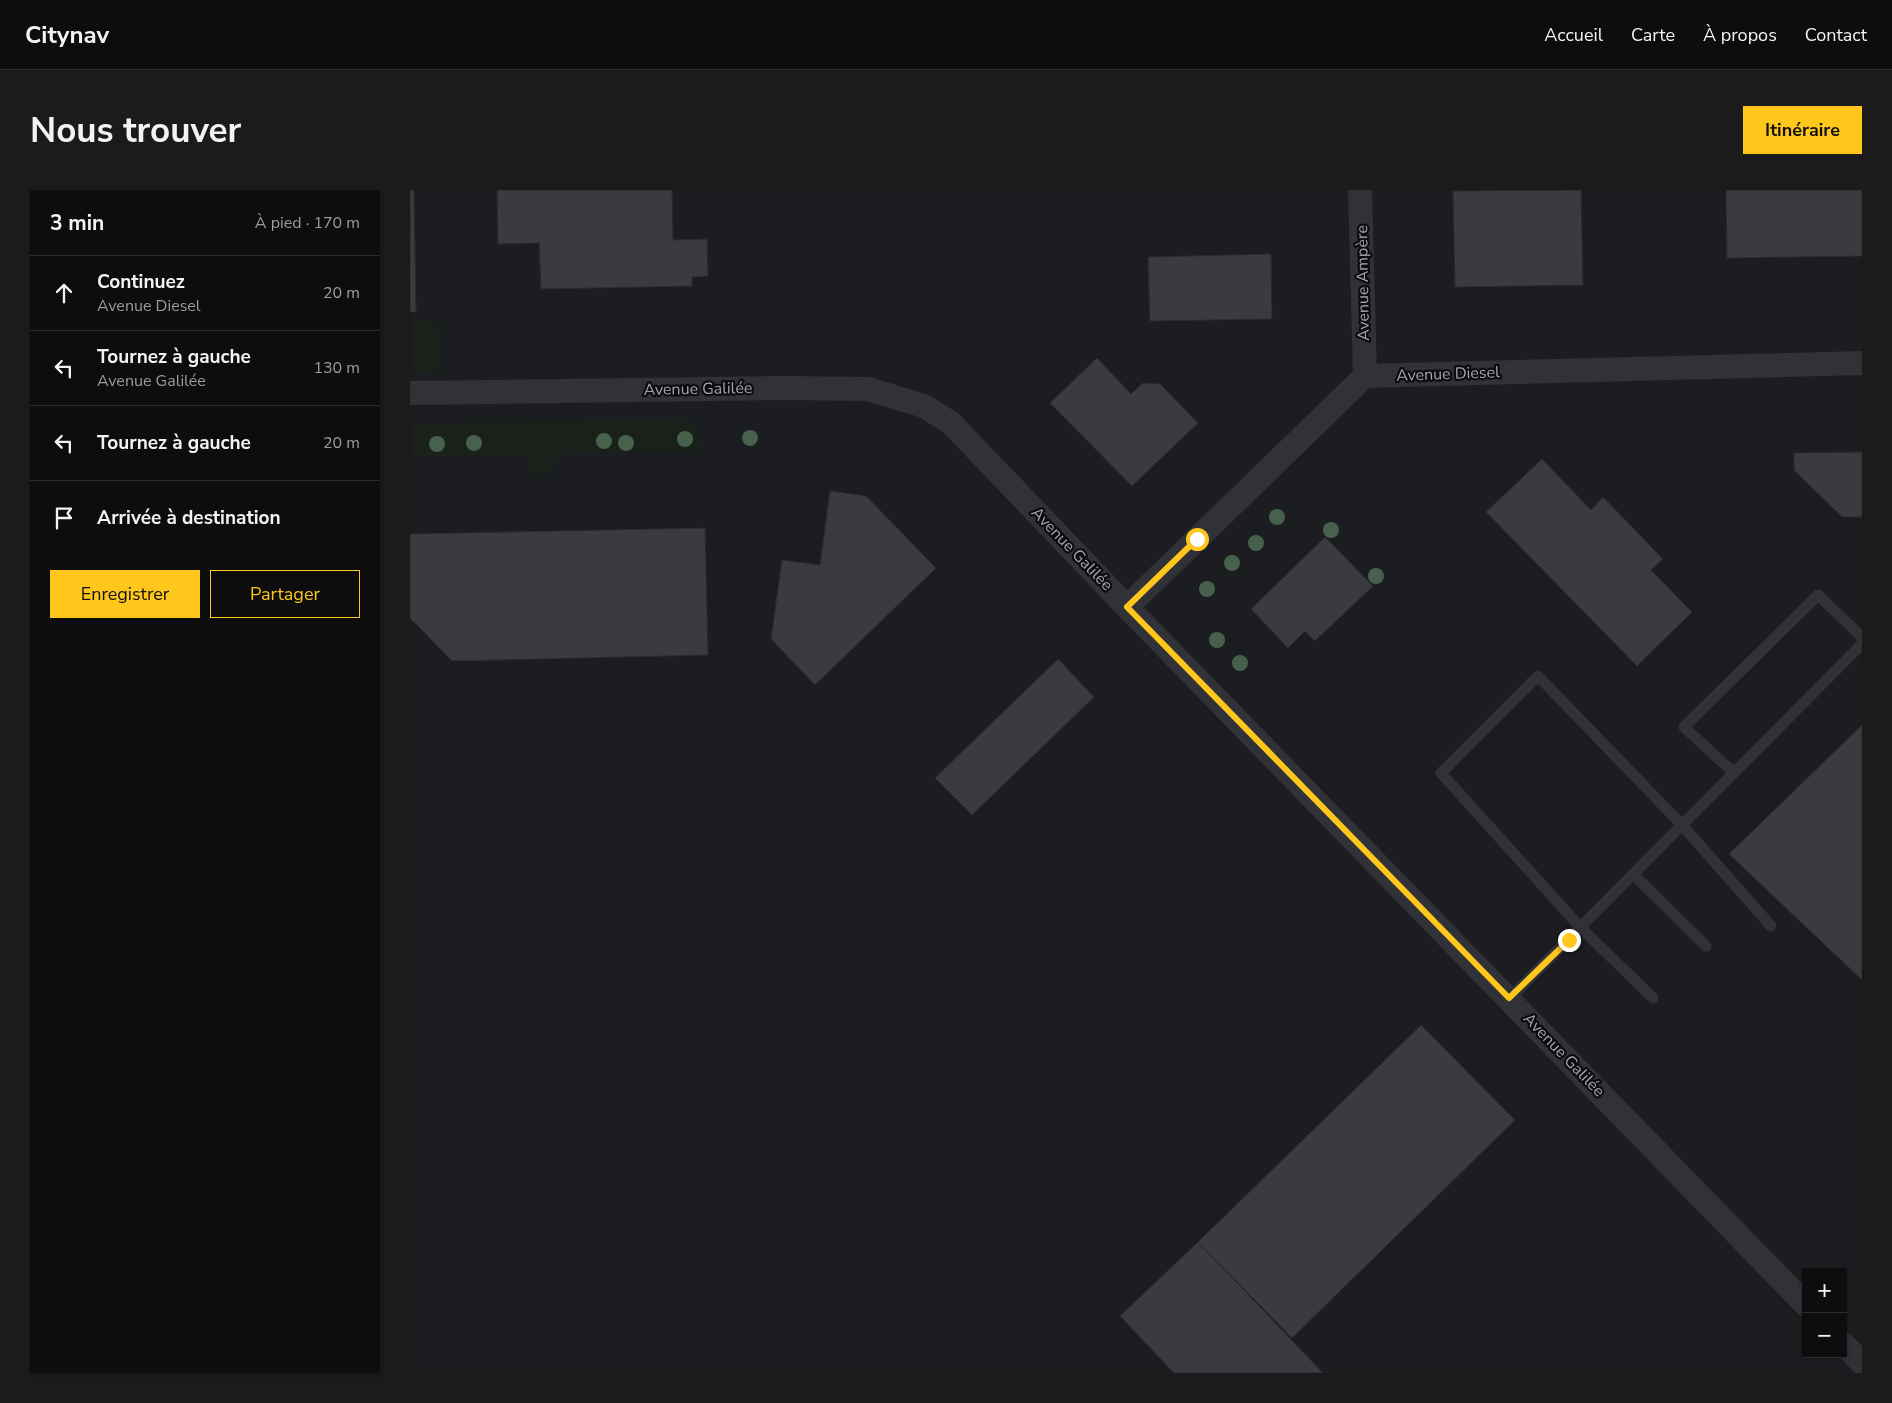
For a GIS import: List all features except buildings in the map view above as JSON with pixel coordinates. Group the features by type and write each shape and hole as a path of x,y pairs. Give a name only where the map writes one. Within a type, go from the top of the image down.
{"street":[{"name":"Avenue Ampère","path":"1360,190 1365,376"},
{"name":"Avenue Diesel","path":"1365,376 1862,363"},
{"path":"1127,607 1365,376"},
{"name":"Avenue Galilée","path":"410,394 784,388 868,389 924,406 951,423 1127,607 1802,1301"},
{"path":"1847,1348 1862,1363"}],"lane":[{"path":"1734,773 1684,727 1818,595 1862,637"},
{"path":"1509,998 1862,644"},
{"path":"1653,998 1580,928 1441,773 1538,676 1682,825 1771,926"},
{"path":"1633,874 1706,946"}],"shaded area":[{"path":"410,190 1862,190 1862,1373 410,1373"},
{"path":"410,320 436,321 437,372 410,372"},
{"path":"689,418 698,430 703,450 556,454 555,474 528,474 527,455 410,457 410,424"}],"route":[{"path":"1197,539 1127,607 1509,998 1569,940"}]}
